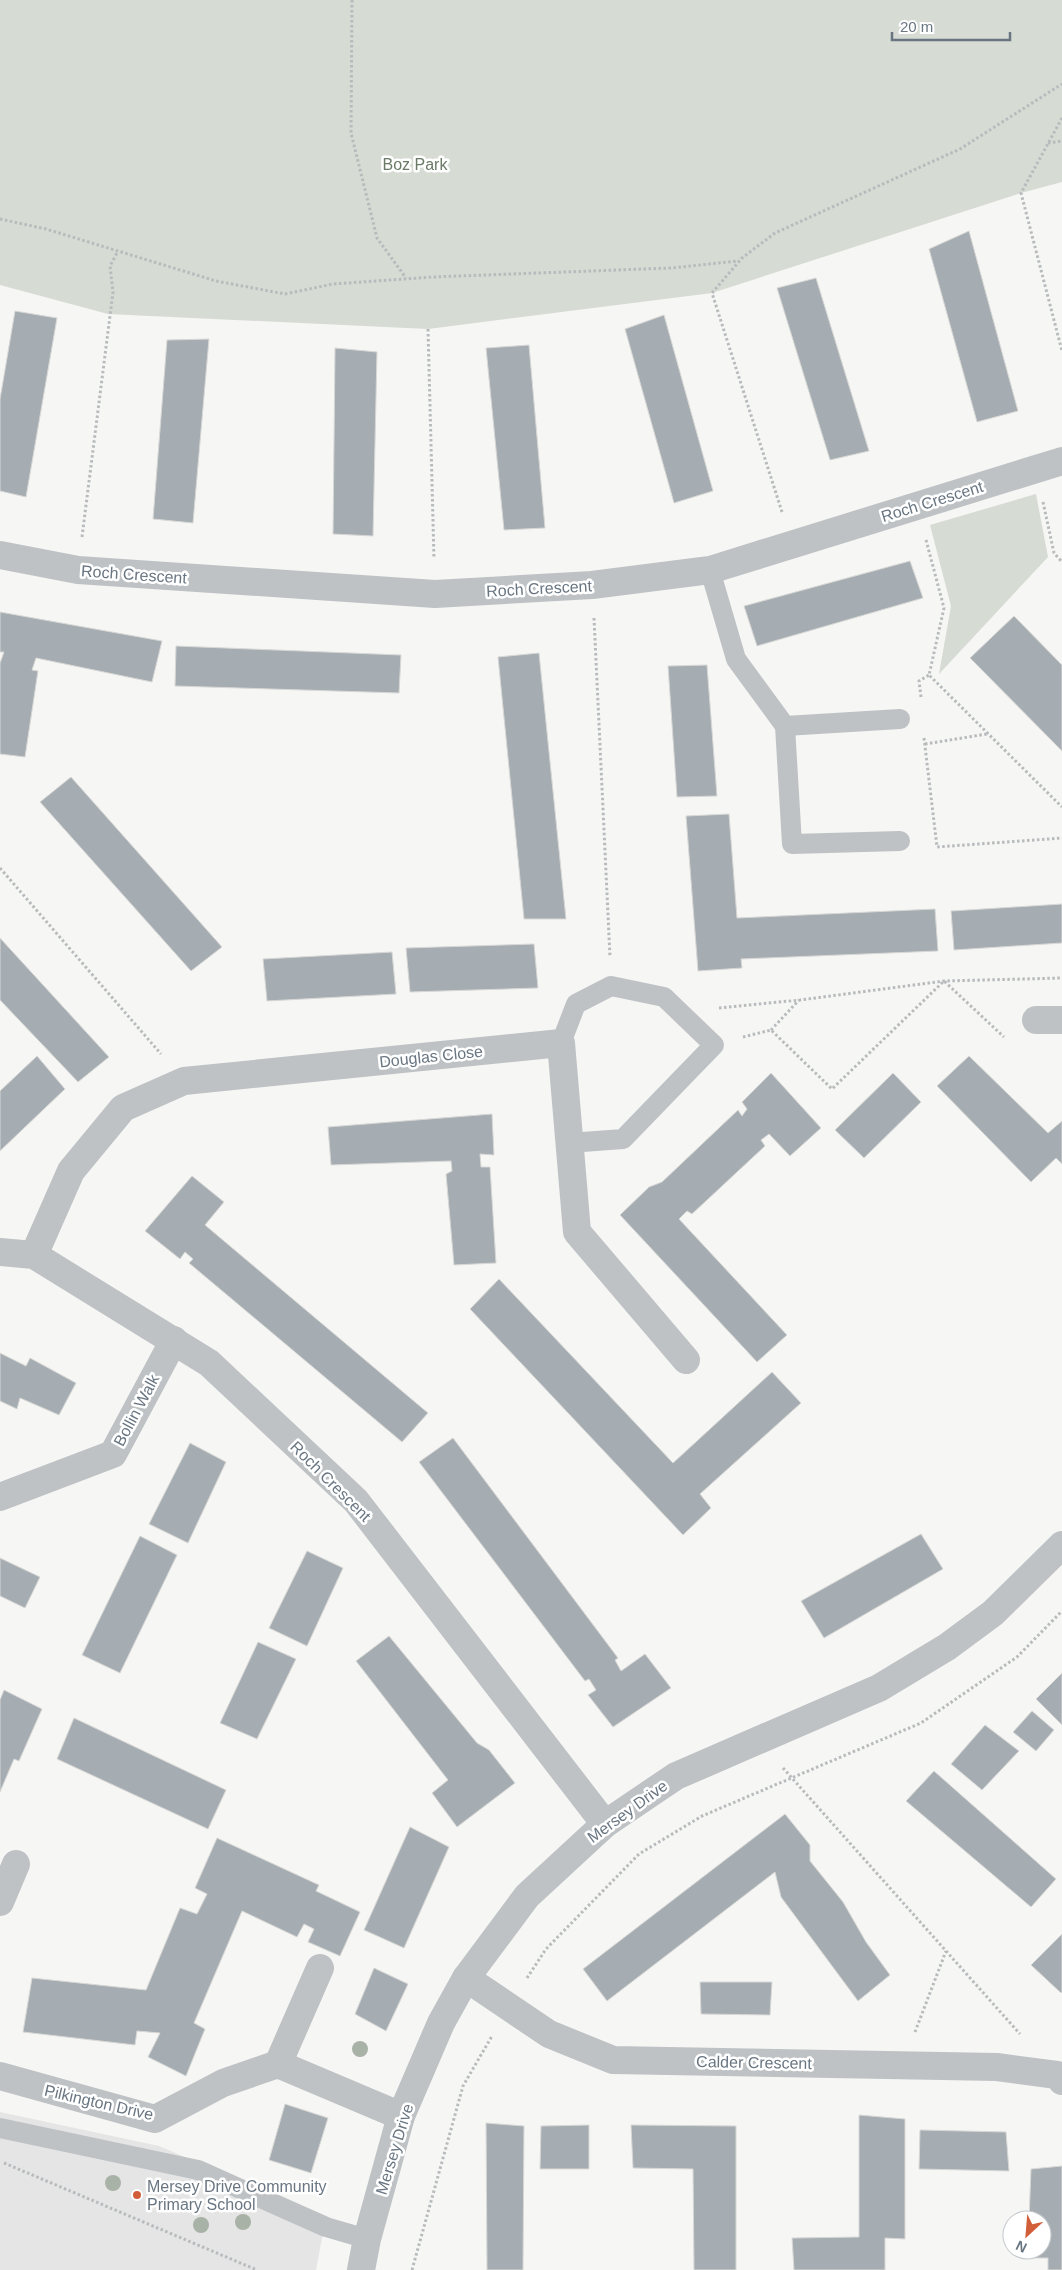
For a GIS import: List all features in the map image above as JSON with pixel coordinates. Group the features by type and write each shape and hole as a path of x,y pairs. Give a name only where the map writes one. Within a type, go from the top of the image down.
{"street":[{"name":"Roch Crescent","path":"0,555 78,570 435,594 592,585 710,570 792,543 1062,461"},
{"name":"Douglas Close","path":"34,1256 71,1171 123,1108 184,1081 561,1042"},
{"path":"561,1042 577,1232 686,1360"},
{"name":"Roch Crescent","path":"0,1252 34,1256 209,1363 356,1501 605,1824"},
{"name":"Bollin Walk","path":"0,1497 113,1454 174,1340"},
{"name":"Mersey Drive","path":"361,2270 367,2238 401,2116 441,2023 466,1978 527,1896 605,1824 676,1776 879,1688 947,1647 994,1613 1062,1545"},
{"path":"0,1902 16,1864"},
{"path":"320,1968 278,2064 401,2116"},
{"name":"Calder Crescent","path":"466,1978 549,2034 613,2060 997,2067 1059,2078"},
{"name":"Pilkington Drive","path":"0,2076 155,2119 223,2083 278,2064"}],"lane":[{"path":"710,570 736,659 785,726 792,844 900,841"},
{"path":"785,726 900,719"},
{"path":"561,1042 576,1004 611,986 664,997 714,1045 624,1139 569,1143"},
{"path":"0,2128 198,2170 326,2227 367,2238"}],"path":[{"path":"352,0 351,133 377,238 407,279"},
{"path":"792,543 712,293 739,262 775,233 960,150 1062,84"},
{"path":"1062,118 1021,193 1062,351"},
{"path":"1048,143 1062,141"},
{"path":"0,219 118,251 216,281 285,294 333,284 670,268 739,262"},
{"path":"78,570 113,292 110,266 118,251"},
{"path":"428,329 435,594"},
{"path":"1036,469 1054,553 1062,562"},
{"path":"913,506 923,528 944,608 929,675 919,681 921,699"},
{"path":"592,585 611,986"},
{"path":"929,675 1062,807"},
{"path":"900,719 925,744"},
{"path":"925,744 988,734"},
{"path":"924,735 937,847 1062,838"},
{"path":"0,868 184,1081"},
{"path":"687,1019 705,1009 800,1000 944,981 1062,978"},
{"path":"944,981 1013,1045 1049,1020"},
{"path":"771,1030 832,1089 944,981"},
{"path":"714,1045 771,1030 800,1000"},
{"path":"412,2270 463,2086 509,2007 546,1949 639,1854 702,1816 921,1724 1017,1657 1062,1611"},
{"path":"759,1741 1059,2078"},
{"path":"902,2065 946,1951"},
{"path":"0,2161 257,2270"}],"shaded area":[{"name":"Mersey Drive Community Primary School","path":"0,2112 159,2146 326,2217 316,2270 0,2270"}],"green space":[{"name":"Boz Park","path":"0,0 1062,0 1062,182 1021,193 712,293 428,329 108,314 0,285"},
{"path":"1036,494 1048,557 939,674 951,606 930,525"}],"building":[{"path":"969,231 1018,411 977,422 929,249"},
{"path":"816,278 869,451 830,460 777,288"},
{"path":"15,311 57,318 26,497 0,491 0,399"},
{"path":"664,315 713,491 674,503 625,329"},
{"path":"209,339 193,523 153,519 167,340"},
{"path":"529,345 545,528 504,530 486,348"},
{"path":"335,348 377,352 373,536 333,534"},
{"path":"910,561 923,598 757,646 744,606"},
{"path":"0,612 162,641 152,682 36,658 32,670 38,671 25,757 0,754 0,663 4,652 0,652"},
{"path":"1014,616 1062,665 1062,751 970,658"},
{"path":"176,646 401,655 399,693 175,686"},
{"path":"539,653 566,919 524,919 498,657"},
{"path":"707,665 717,796 677,797 668,666"},
{"path":"71,777 222,947 191,971 40,802"},
{"path":"729,814 737,918 935,909 938,951 741,959 742,968 698,971 686,816"},
{"path":"1062,904 1062,943 954,950 951,911"},
{"path":"0,938 109,1057 78,1082 0,1000"},
{"path":"534,944 538,988 410,992 406,948"},
{"path":"392,952 396,994 267,1001 263,959"},
{"path":"37,1056 65,1089 0,1151 0,1091"},
{"path":"969,1056 1048,1133 1062,1121 1062,1164 1056,1158 1031,1182 937,1086"},
{"path":"771,1073 821,1128 790,1156 769,1134 761,1140 765,1146 692,1214 687,1211 679,1219 787,1335 757,1362 620,1215 649,1187 662,1182 738,1110 742,1116 747,1109 742,1102"},
{"path":"893,1073 921,1102 864,1158 835,1130"},
{"path":"492,1114 494,1155 480,1154 481,1167 490,1167 496,1263 454,1265 446,1174 452,1171 451,1161 331,1165 328,1127"},
{"path":"192,1176 224,1202 205,1225 428,1413 402,1442 189,1263 193,1259 185,1252 180,1259 145,1231"},
{"path":"499,1279 673,1463 772,1372 801,1403 700,1494 711,1508 683,1535 470,1309"},
{"path":"0,1353 26,1366 30,1358 76,1383 59,1415 20,1398 17,1409 0,1401"},
{"path":"453,1438 618,1658 615,1660 621,1671 645,1654 671,1688 613,1727 588,1695 596,1690 589,1679 585,1681 419,1462"},
{"path":"190,1443 226,1462 188,1543 149,1524"},
{"path":"921,1534 943,1569 824,1638 801,1601"},
{"path":"140,1536 177,1555 120,1673 82,1655"},
{"path":"307,1551 343,1568 307,1646 269,1628"},
{"path":"0,1558 40,1577 25,1608 0,1596"},
{"path":"389,1636 477,1743 489,1750 515,1783 457,1827 432,1793 448,1780 356,1661"},
{"path":"258,1642 296,1659 257,1739 220,1723"},
{"path":"1062,1673 1062,1725 1036,1699"},
{"path":"4,1690 42,1709 19,1761 14,1759 0,1792 0,1700"},
{"path":"1032,1711 1054,1730 1036,1751 1013,1732"},
{"path":"74,1718 226,1790 208,1829 57,1759"},
{"path":"985,1725 1019,1751 982,1790 951,1764"},
{"path":"934,1771 1056,1879 1031,1907 906,1801"},
{"path":"785,1814 810,1845 810,1861 843,1902 866,1942 890,1975 858,2001 781,1897 775,1872 607,2001 583,1969"},
{"path":"410,1827 449,1847 404,1948 364,1930"},
{"path":"217,1838 319,1885 316,1891 360,1912 340,1956 308,1942 314,1929 304,1924 297,1937 242,1911 194,2023 205,2029 186,2076 148,2057 160,2033 137,2031 135,2045 23,2032 32,1978 146,1990 180,1908 197,1914 207,1894 195,1888"},
{"path":"1062,1934 1062,1992 1061,1993 1031,1965"},
{"path":"374,1968 408,1984 386,2031 355,2014"},
{"path":"700,1982 772,1982 770,2015 701,2014"},
{"path":"285,2104 328,2118 311,2173 269,2160"},
{"path":"859,2115 905,2119 905,2239 885,2238 885,2270 794,2270 792,2238 859,2237"},
{"path":"486,2123 524,2126 523,2270 487,2270"},
{"path":"589,2125 589,2169 540,2169 541,2126"},
{"path":"631,2125 736,2126 736,2270 694,2270 693,2169 633,2168"},
{"path":"920,2130 1006,2132 1009,2171 919,2169"},
{"path":"1062,2166 1062,2270 1048,2270 1048,2260 1052,2260 1052,2210 1029,2210 1031,2169"}],"place":[{"name":"Mersey Drive Community Primary School","path":"137,2195"}]}
